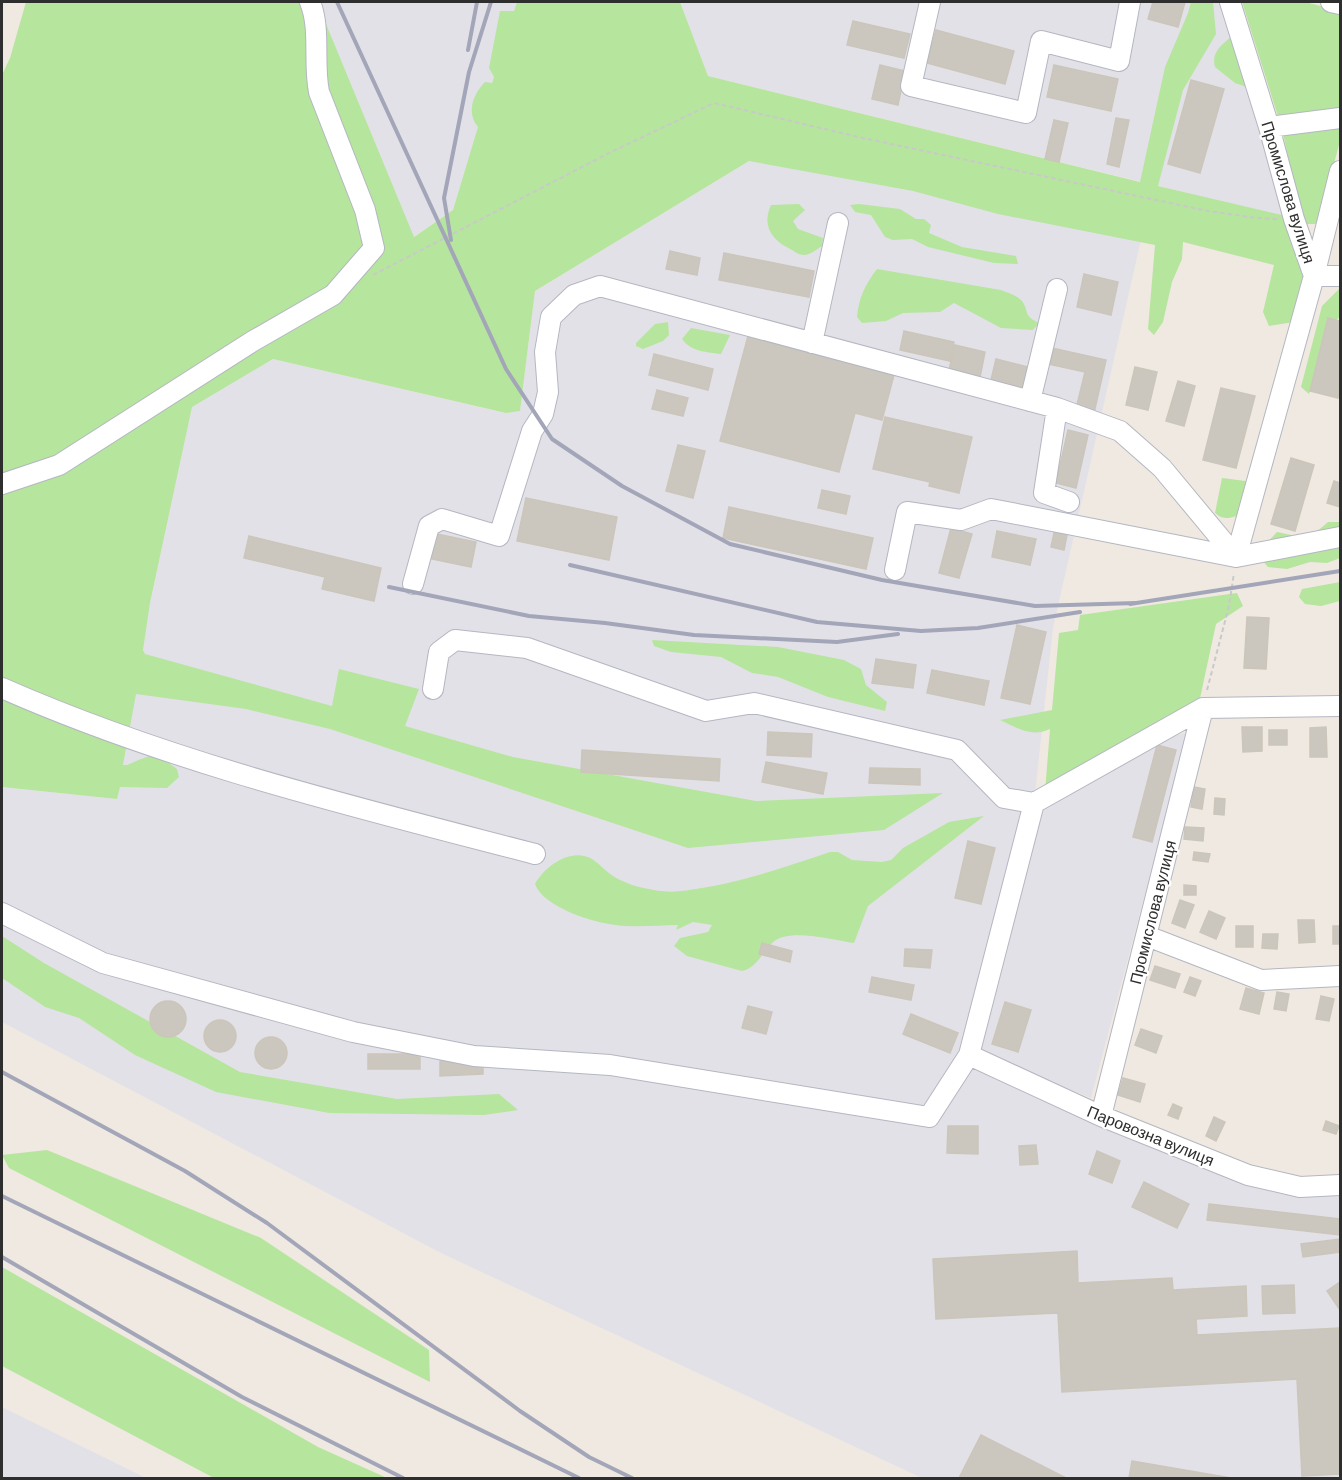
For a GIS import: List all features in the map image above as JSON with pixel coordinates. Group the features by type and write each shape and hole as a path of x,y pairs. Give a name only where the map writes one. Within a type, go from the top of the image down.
{"street":[{"path":"2,484 59,465 253,341 333,295 374,248 365,210 319,92 316,77 314,12 310,2"},
{"path":"930,2 911,86 1026,113 1041,41 1119,61 1130,2"},
{"name":"Промислова вулиця","path":"1230,2 1269,127 1294,219 1314,276 1236,557"},
{"path":"1331,2 1341,4"},
{"path":"1269,127 1341,118"},
{"path":"1341,171 1314,276 1341,276"},
{"path":"812,343 838,223"},
{"path":"413,584 429,526 442,519 499,536 532,431 543,414 548,392 545,352 551,317 574,295 600,286 1057,408 1120,431 1162,468 1236,557"},
{"path":"1030,401 1057,289"},
{"path":"1057,408 1044,493 1069,502"},
{"path":"896,570 907,512 961,520 991,509 1236,557 1341,537"},
{"path":"433,689 439,652 455,639 528,648 706,711 754,703 957,750 1004,798 1034,803 1203,708 1341,706"},
{"path":"2,688 33,702 146,743 289,790 535,854"},
{"name":"Промислова вулиця","path":"1101,1116 1203,708"},
{"path":"2,913 103,963 353,1032 474,1056 610,1065 929,1117 969,1055 1034,803"},
{"path":"1147,936 1261,980 1341,976"},
{"name":"Паровозна вулиця","path":"969,1055 1101,1116 1248,1175 1300,1187 1341,1185"}],"path":[{"path":"374,274 611,152 714,103 1208,211 1257,218 1294,219"},
{"path":"1203,708 1229,606 1236,557"}],"shaded area":[{"path":"317,2 517,2 453,210 413,237"},
{"path":"680,2 1224,2 1294,219 708,76"},
{"path":"749,161 1143,231 1053,628 1034,803 969,1054 1248,1175 1340,1185 1340,1478 922,1478 441,1253 2,1022 2,787 117,799 150,603 192,406 273,359 505,413 520,411 535,291"},
{"path":"1188,732 1091,1098 980,1053 1041,810 1162,740"},
{"path":"2,1407 146,1478 2,1478"}],"green space":[{"path":"26,2 317,2 414,237 453,210 478,127 472,116 474,98 485,82 492,83 494,77 489,68 500,11 514,11 517,2 680,2 708,76 1140,182 1165,67 1191,2 1213,2 1216,34 1183,90 1158,186 1286,216 1314,276 1294,322 1269,326 1263,312 1274,265 1183,242 1182,259 1172,282 1163,322 1154,335 1148,329 1155,245 998,214 913,191 749,161 535,291 520,411 506,413 273,359 192,407 150,603 143,650 145,654 332,706 339,669 419,689 405,726 513,757 756,801 943,793 884,830 688,848 330,729 246,709 136,694 123,765 153,756 163,759 177,769 179,777 167,788 120,787 117,799 2,787 2,75 10,58"},
{"path":"1242,2 1305,2 1340,11 1340,141 1318,224 1303,224 1282,129"},
{"path":"1231,37 1252,89 1235,83 1215,67 1216,53 1220,46"},
{"path":"799,204 805,210 793,221 798,229 823,238 822,246 805,255 797,253 774,238 767,220 771,205"},
{"path":"850,205 900,209 916,219 924,219 931,225 929,233 962,247 1016,256 1018,264 994,263 928,247 912,239 893,240 885,237 871,215 855,212"},
{"path":"877,269 1001,290 1020,299 1028,315 1039,323 1033,330 1001,328 954,303 940,312 903,313 886,321 862,323 857,317 859,303"},
{"path":"1340,288 1340,316 1329,329 1309,394 1301,387 1322,306"},
{"path":"668,322 669,335 663,341 643,349 636,346 636,343 655,324"},
{"path":"691,328 730,335 721,354 690,347 682,339"},
{"path":"1222,478 1253,482 1244,513 1226,518 1215,513"},
{"path":"1328,522 1340,522 1340,558 1327,563 1310,562 1287,569 1268,567 1262,560 1264,546 1277,532 1304,536 1315,532"},
{"path":"1340,582 1340,601 1321,606 1305,604 1299,597 1302,589"},
{"path":"1237,593 1243,606 1216,624 1199,703 1045,792 1050,729 1037,733 1031,732 1000,720 1052,710 1059,633 1078,630 1080,615"},
{"path":"652,640 778,647 844,660 861,669 866,685 887,702 885,711 828,697 778,677 752,673 721,657 671,652 654,646"},
{"path":"984,816 868,906 854,943 799,935 779,938 755,964 742,971 687,956 674,946 680,938 708,932 712,925 693,922 676,930 678,925 631,926 595,921 558,907 540,892 535,884 545,871 559,860 576,855 592,859 613,876 630,884 671,892 702,888 767,873 830,852 838,852 852,860 882,862 891,860 903,848 949,822"},
{"path":"2,936 44,963 240,1072 397,1099 499,1094 518,1110 484,1115 329,1113 216,1092 135,1055 79,1018 45,1007 2,978"},
{"path":"47,1150 261,1238 429,1350 430,1382 9,1168 2,1155"},
{"path":"2,1267 318,1447 387,1478 214,1478 2,1366"}],"building":[{"path":"1153,2 1185,2 1178,27 1148,19"},
{"path":"853,21 910,34 904,58 847,45"},
{"path":"936,30 1014,51 1005,84 927,63"},
{"path":"880,65 905,71 898,105 872,99"},
{"path":"1054,65 1118,79 1111,111 1047,97"},
{"path":"1191,80 1224,89 1200,173 1168,164"},
{"path":"1116,118 1129,120 1119,167 1107,164"},
{"path":"1054,120 1068,123 1059,162 1045,159"},
{"path":"670,251 700,258 697,275 666,269"},
{"path":"724,253 814,271 809,297 719,280"},
{"path":"1084,274 1118,282 1111,315 1077,307"},
{"path":"1328,318 1340,321 1338,398 1310,391"},
{"path":"904,331 954,342 950,361 900,350"},
{"path":"748,336 894,375 882,420 855,413 839,472 720,441"},
{"path":"955,345 985,352 980,377 949,370"},
{"path":"1052,348 1106,360 1094,413 1076,409 1085,372 1048,364"},
{"path":"654,354 713,369 708,390 649,375"},
{"path":"996,359 1028,367 1023,388 991,380"},
{"path":"1135,367 1157,372 1148,410 1126,405"},
{"path":"1178,381 1195,386 1184,426 1166,421"},
{"path":"1221,388 1255,396 1236,468 1203,460"},
{"path":"657,390 688,398 683,416 652,409"},
{"path":"885,417 972,437 959,493 929,486 930,482 873,469"},
{"path":"1068,430 1088,435 1076,488 1056,483"},
{"path":"678,445 705,451 693,498 666,491"},
{"path":"1291,458 1314,465 1295,531 1271,524"},
{"path":"1334,481 1340,483 1340,507 1327,503"},
{"path":"822,490 850,496 846,514 818,508"},
{"path":"526,498 617,517 609,560 517,541"},
{"path":"729,507 873,538 866,569 723,538"},
{"path":"951,528 972,534 959,578 939,573"},
{"path":"1055,528 1068,530 1064,550 1051,547"},
{"path":"997,531 1036,539 1030,565 992,557"},
{"path":"432,533 476,542 471,567 427,558"},
{"path":"249,536 381,568 374,601 322,589 325,577 244,558"},
{"path":"1247,617 1269,618 1266,669 1244,668"},
{"path":"1017,625 1046,632 1030,704 1001,698"},
{"path":"876,659 916,665 913,688 872,683"},
{"path":"932,670 989,681 984,705 927,693"},
{"path":"1242,727 1262,727 1262,751 1243,752"},
{"path":"1326,727 1327,757 1310,757 1310,728"},
{"path":"1269,730 1287,730 1287,745 1269,745"},
{"path":"768,732 812,734 811,757 767,755"},
{"path":"1157,745 1176,750 1152,842 1133,837"},
{"path":"582,750 720,759 719,781 581,772"},
{"path":"766,762 827,773 823,794 762,782"},
{"path":"870,768 920,769 920,785 869,783"},
{"path":"1194,787 1205,789 1202,809 1191,807"},
{"path":"1215,798 1225,799 1224,815 1214,814"},
{"path":"1185,827 1204,828 1203,841 1184,839"},
{"path":"968,841 995,848 981,904 955,898"},
{"path":"1194,852 1210,854 1208,862 1193,860"},
{"path":"1184,885 1196,886 1196,895 1184,895"},
{"path":"1180,900 1194,905 1185,928 1172,923"},
{"path":"1209,911 1225,918 1216,939 1200,932"},
{"path":"1298,920 1314,920 1315,942 1299,943"},
{"path":"1236,926 1253,926 1253,947 1236,947"},
{"path":"1333,926 1340,926 1340,944 1333,944"},
{"path":"1263,934 1278,934 1277,949 1262,948"},
{"path":"762,943 792,951 790,962 759,954"},
{"path":"905,949 932,950 930,968 904,966"},
{"path":"1155,966 1180,974 1175,988 1150,980"},
{"path":"872,977 914,985 911,1000 869,992"},
{"path":"1190,977 1201,981 1195,996 1184,992"},
{"path":"1246,988 1264,993 1259,1014 1240,1009"},
{"path":"1277,992 1289,994 1286,1011 1274,1009"},
{"path":"1321,996 1334,999 1329,1021 1316,1019"},
{"path":"168,1001 181,1006 186,1019 181,1032 168,1037 155,1032 150,1019 155,1006"},
{"path":"1005,1002 1031,1010 1018,1052 992,1044"},
{"path":"748,1006 772,1012 766,1034 742,1028"},
{"path":"911,1014 958,1033 950,1053 903,1034"},
{"path":"220,1020 231,1025 236,1036 231,1047 220,1052 209,1047 204,1036 209,1025"},
{"path":"1141,1029 1162,1036 1156,1053 1135,1045"},
{"path":"271,1037 282,1042 287,1053 282,1064 271,1069 260,1064 255,1053 260,1042"},
{"path":"368,1054 420,1054 420,1069 368,1069"},
{"path":"483,1060 483,1074 440,1076 440,1061"},
{"path":"1123,1078 1145,1084 1140,1102 1118,1095"},
{"path":"1173,1104 1182,1108 1178,1119 1168,1115"},
{"path":"1214,1117 1225,1122 1216,1141 1206,1136"},
{"path":"1326,1121 1339,1126 1336,1134 1323,1130"},
{"path":"948,1126 978,1126 978,1154 947,1153"},
{"path":"1036,1145 1038,1164 1020,1165 1019,1146"},
{"path":"1097,1151 1120,1161 1112,1183 1089,1174"},
{"path":"1144,1182 1189,1204 1177,1228 1132,1207"},
{"path":"1209,1204 1340,1219 1340,1235 1207,1220"},
{"path":"1340,1239 1340,1252 1303,1257 1301,1244"},
{"path":"1077,1251 1078,1283 1172,1278 1173,1290 1246,1286 1247,1316 1196,1319 1197,1335 1340,1328 1340,1474 1302,1476 1297,1379 1062,1392 1058,1313 936,1319 933,1259"},
{"path":"1340,1282 1340,1310 1327,1291"},
{"path":"1294,1285 1295,1313 1263,1314 1262,1286"},
{"path":"981,1435 1066,1478 959,1478"},
{"path":"1132,1461 1231,1478 1129,1478"}],"railway":[{"path":"337,2 506,369 552,439 622,486 730,544 882,580 1035,606 1136,603"},
{"path":"468,50 477,2"},
{"path":"451,240 444,198 469,72 491,2"},
{"path":"570,565 817,622 921,631 978,628 1080,612"},
{"path":"1130,604 1340,571"},
{"path":"389,587 529,616 694,635 837,642 898,634"},
{"path":"2,1072 185,1171 267,1223 520,1411 589,1457 632,1478"},
{"path":"2,1196 579,1478"},
{"path":"2,1257 242,1397 403,1478"}]}
